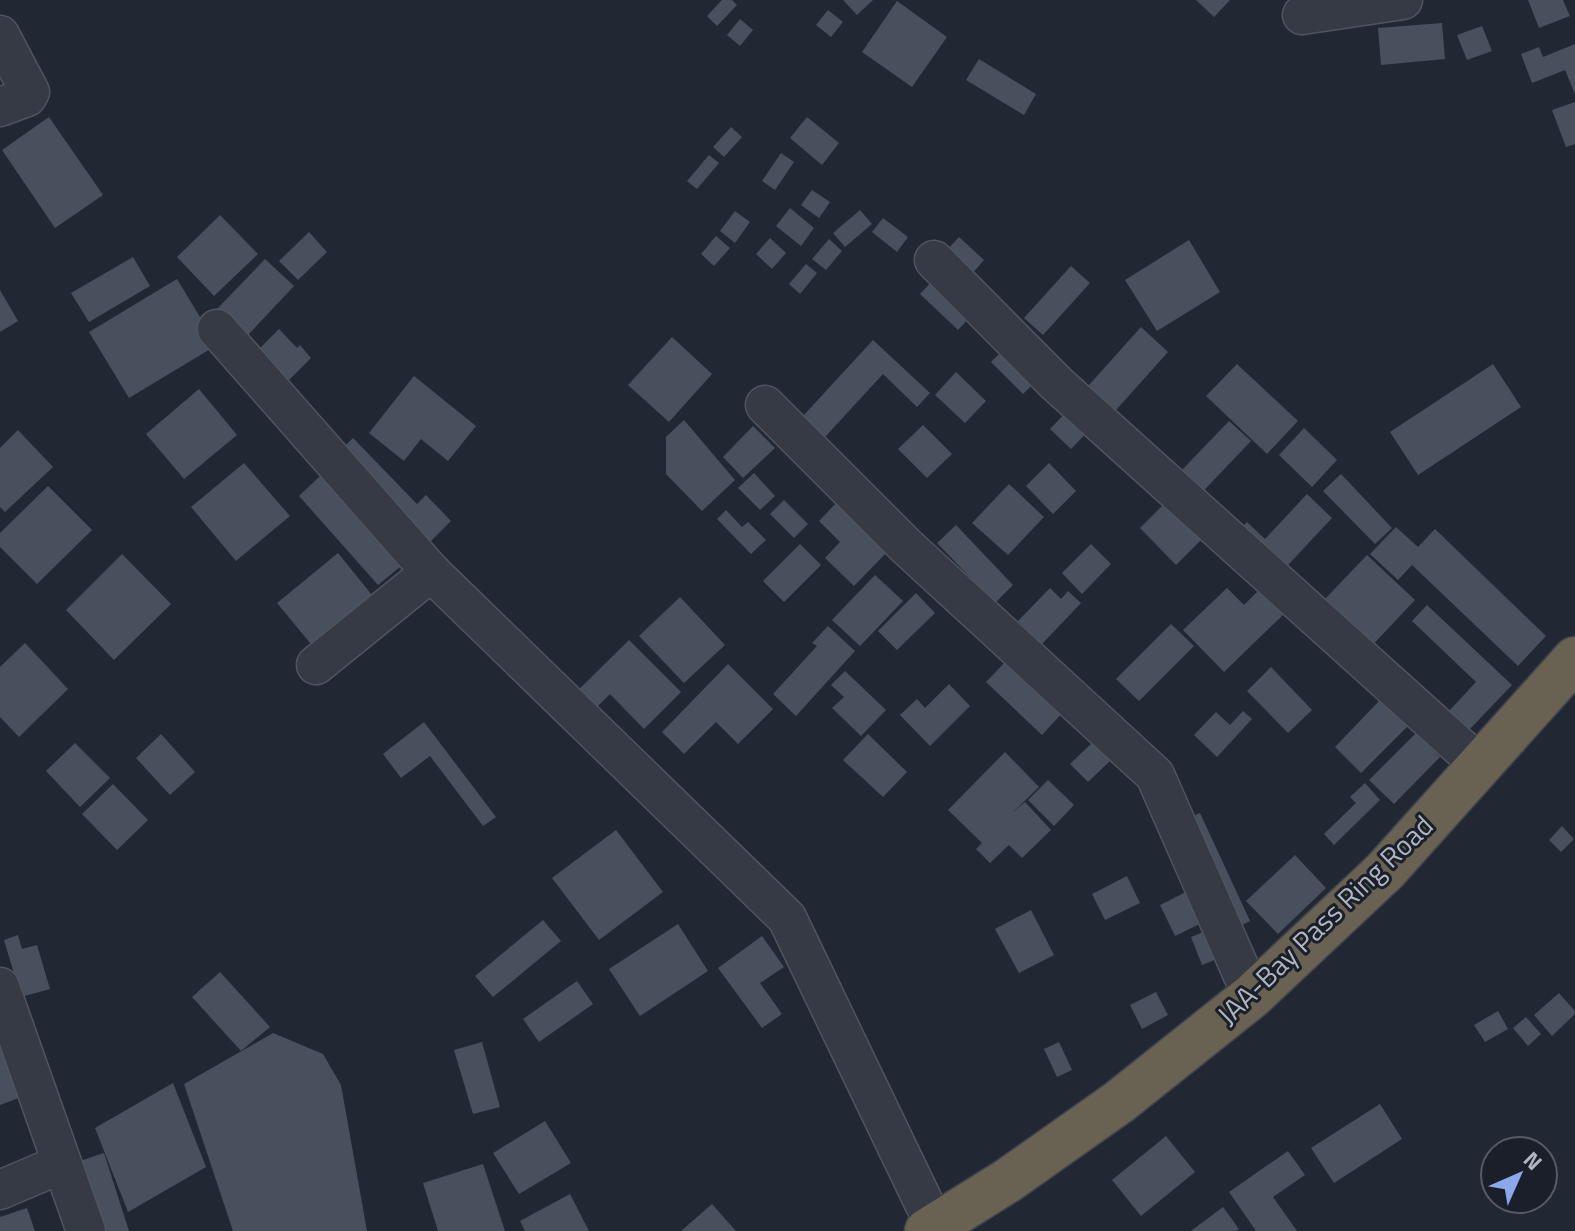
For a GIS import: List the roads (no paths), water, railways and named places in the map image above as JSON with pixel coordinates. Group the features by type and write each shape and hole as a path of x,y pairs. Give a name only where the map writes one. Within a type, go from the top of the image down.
{"highway":[{"name":"JAA-Bay Pass Ring Road","path":"931,1228 1007,1181 1119,1102 1252,996 1385,871 1575,659"}],"street":[{"path":"1302,15 1403,0"},
{"path":"0,35 30,92 27,97 0,107"},
{"path":"934,260 1056,383 1480,765"},
{"path":"217,329 431,572 787,918 931,1228"},
{"path":"765,405 906,546 1155,775 1252,996"},
{"path":"316,665 431,572"},
{"path":"0,987 86,1231"},
{"path":"0,1190 61,1164"}]}
